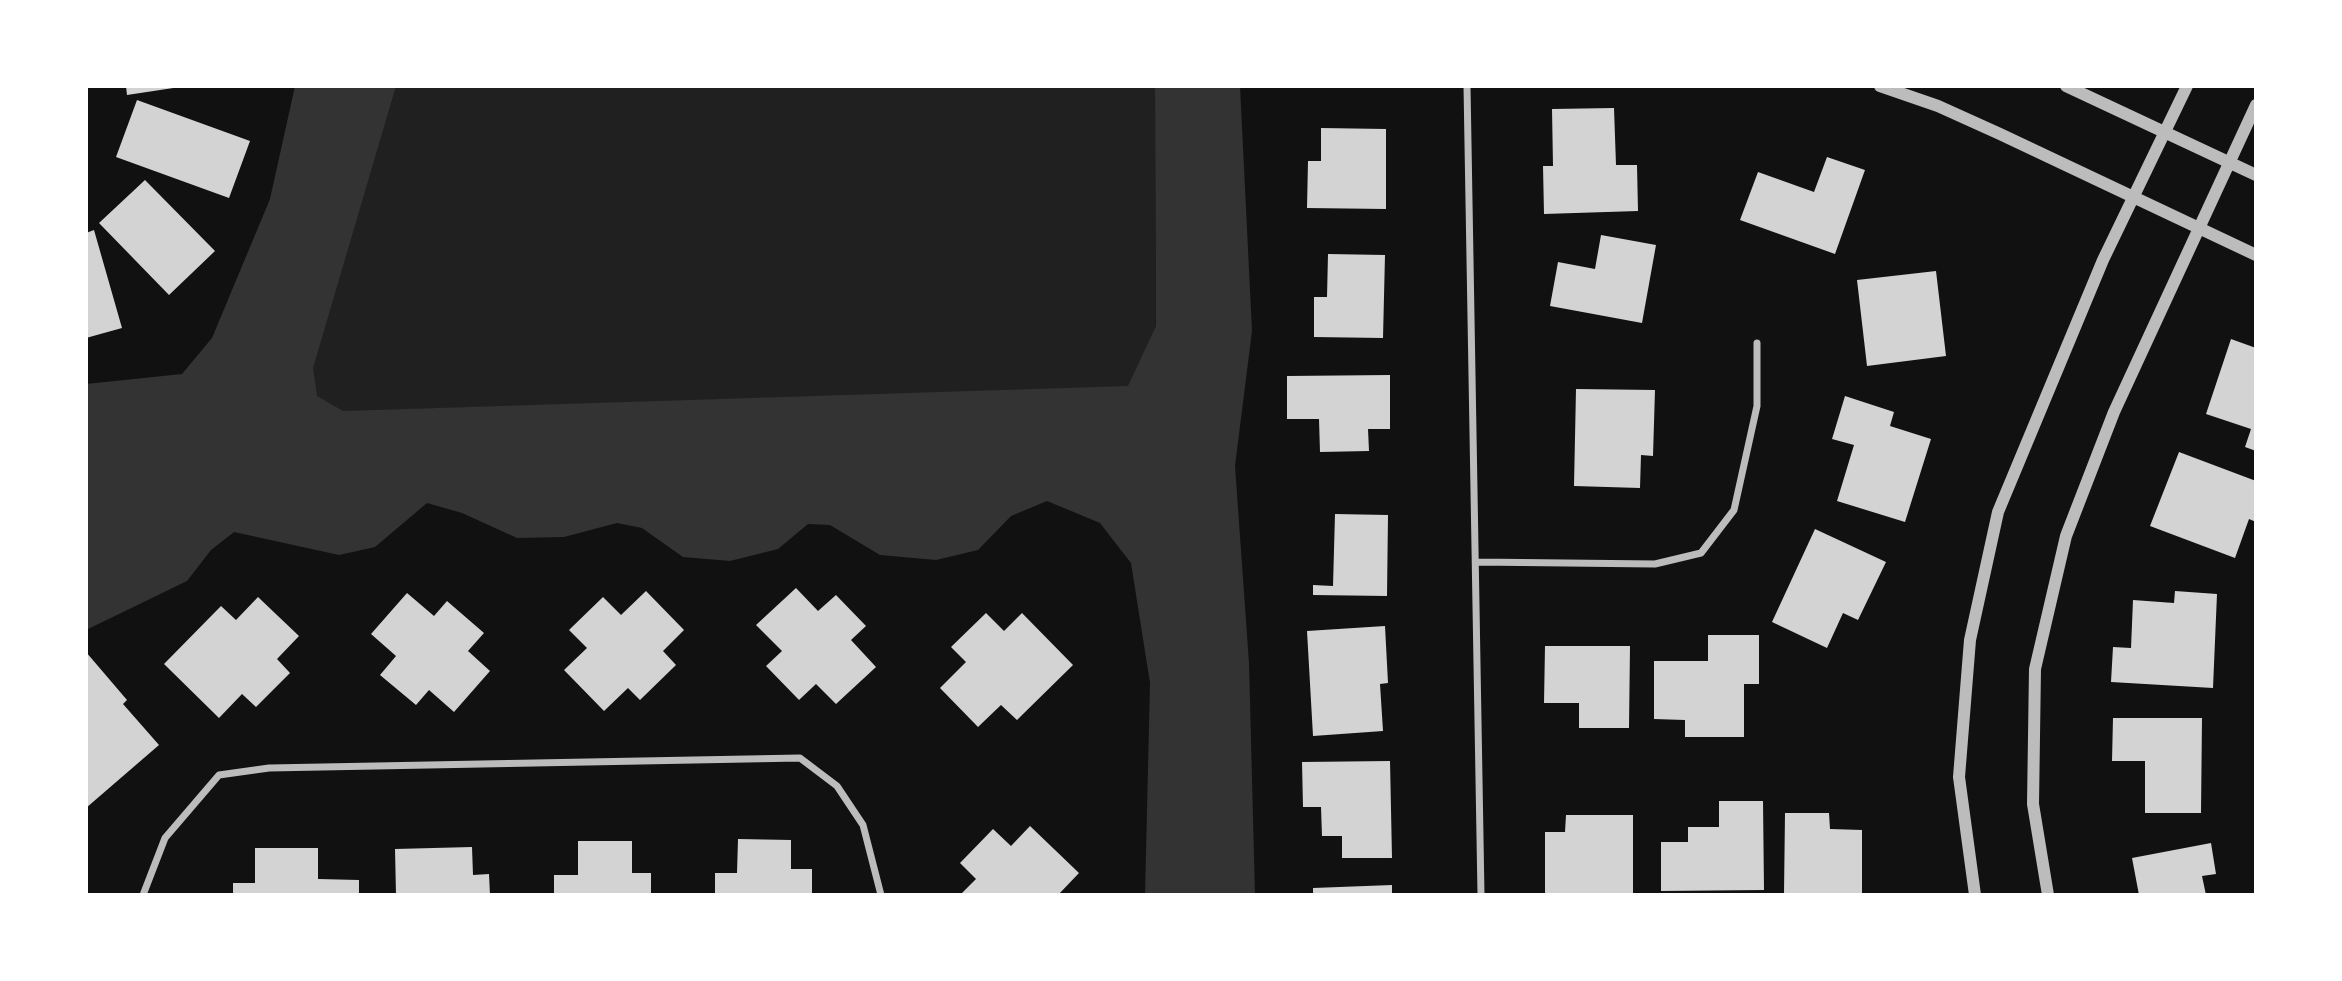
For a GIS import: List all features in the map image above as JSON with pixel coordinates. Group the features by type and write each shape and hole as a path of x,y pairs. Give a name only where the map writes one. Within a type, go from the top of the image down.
{"street":[{"path":"1466,86 1477,562 1481,895"},
{"path":"1880,86 1950,112 2256,255"},
{"path":"2066,86 2256,175"},
{"path":"1975,895 1959,777 1970,640 1998,512 2103,260 2187,86"},
{"path":"2048,895 2033,804 2035,669 2066,536 2114,412 2256,105"},
{"path":"1477,562 1655,564 1701,553 1734,510 1757,406 1757,343"},
{"path":"143,895 165,838 219,775 270,768 800,758 837,786 863,825 881,895"}],"shaded area":[{"path":"295,86 396,86 313,368 317,396 343,411 1128,386 1156,326 1155,86 1240,86 1252,331 1235,466 1249,663 1255,895 1145,895 1150,683 1131,563 1100,523 1047,501 1011,516 978,550 936,560 880,555 830,525 808,524 778,549 730,561 683,557 642,528 617,523 564,537 517,538 462,513 427,503 375,547 339,555 234,532 211,550 187,581 86,630 86,384 182,374 212,338 270,199"},
{"path":"393,86 1155,86 1156,386 288,413"}],"building":[{"path":"126,86 180,86 180,87 127,95"},
{"path":"137,100 250,141 229,198 116,157"},
{"path":"1614,108 1616,165 1637,165 1638,211 1544,214 1543,166 1553,166 1552,109"},
{"path":"1321,128 1386,129 1386,209 1307,208 1308,161 1321,161"},
{"path":"1827,157 1865,170 1835,254 1740,220 1758,172 1814,192"},
{"path":"145,180 215,251 169,295 99,223"},
{"path":"94,230 122,328 86,338 86,233"},
{"path":"1601,235 1656,245 1642,323 1550,306 1558,262 1595,269"},
{"path":"1328,254 1385,255 1383,338 1314,337 1314,297 1327,297"},
{"path":"1936,271 1946,356 1867,366 1857,280"},
{"path":"2231,339 2256,348 2256,451 2245,447 2251,429 2206,414"},
{"path":"1390,375 1390,429 1368,429 1369,451 1320,452 1319,419 1287,419 1287,376"},
{"path":"1576,389 1655,390 1653,456 1641,455 1640,488 1574,486"},
{"path":"1845,396 1894,412 1890,426 1931,439 1905,522 1837,501 1854,445 1832,439"},
{"path":"2179,452 2256,481 2256,522 2249,519 2235,558 2150,526"},
{"path":"1335,514 1388,515 1387,596 1313,595 1313,585 1333,586"},
{"path":"1815,529 1886,562 1858,620 1843,613 1827,648 1772,622"},
{"path":"796,588 818,611 836,595 866,626 851,640 876,667 836,704 816,684 799,700 766,666 782,651 756,625"},
{"path":"646,591 684,630 663,651 676,665 640,700 628,688 604,711 564,670 587,648 569,630 603,597 621,615"},
{"path":"2175,591 2217,594 2213,688 2111,682 2113,647 2131,648 2133,600 2174,603"},
{"path":"407,593 434,616 447,601 484,633 468,651 490,671 454,712 429,690 416,705 380,675 396,656 371,634"},
{"path":"258,597 299,636 277,659 290,673 256,707 242,694 219,718 164,664 221,606 236,620"},
{"path":"986,613 1004,631 1022,613 1073,665 1017,720 1001,705 978,727 940,688 966,662 951,647"},
{"path":"1385,626 1388,683 1380,684 1383,731 1313,736 1307,631"},
{"path":"1708,635 1759,635 1759,684 1744,684 1744,737 1685,737 1685,720 1654,719 1654,661 1708,661"},
{"path":"1545,646 1630,646 1629,728 1579,728 1579,703 1544,703"},
{"path":"86,652 127,700 123,704 159,745 86,808"},
{"path":"2113,718 2202,718 2201,813 2145,813 2145,761 2112,761"},
{"path":"1390,761 1392,858 1342,858 1342,836 1322,836 1321,807 1303,807 1302,762"},
{"path":"1719,801 1763,801 1764,890 1661,891 1661,842 1688,842 1688,827 1719,827"},
{"path":"1785,813 1829,813 1830,829 1862,830 1862,893 1784,893"},
{"path":"1566,815 1633,815 1633,893 1545,894 1545,832 1565,832"},
{"path":"1030,826 1079,873 1058,895 960,895 976,879 960,863 993,829 1011,846"},
{"path":"738,839 791,840 791,869 812,869 812,895 715,895 715,873 737,873"},
{"path":"578,841 632,841 632,873 651,873 651,895 554,895 554,875 578,875"},
{"path":"2211,843 2216,874 2202,876 2206,895 2139,895 2132,858"},
{"path":"472,847 473,875 489,874 490,895 396,895 395,849"},
{"path":"255,848 318,848 318,879 359,880 359,895 233,895 233,883 255,883"},
{"path":"1392,885 1392,895 1313,895 1313,888"}]}
